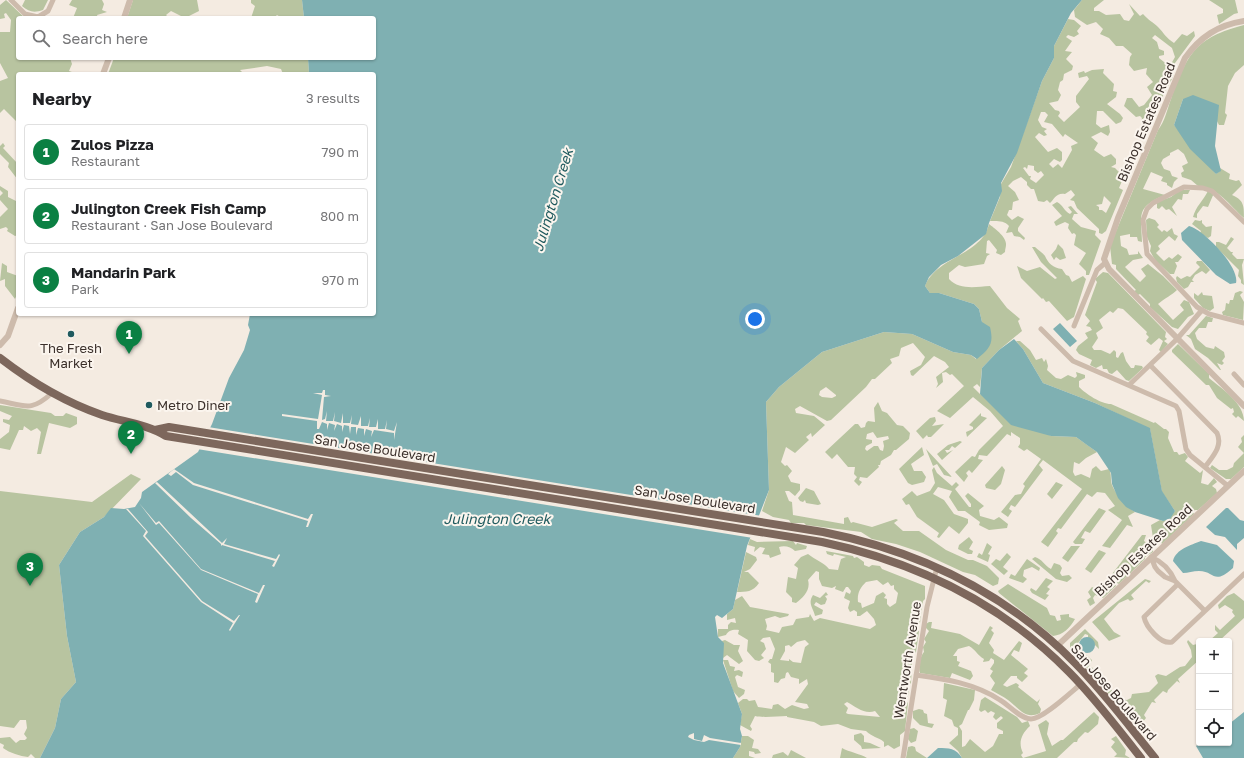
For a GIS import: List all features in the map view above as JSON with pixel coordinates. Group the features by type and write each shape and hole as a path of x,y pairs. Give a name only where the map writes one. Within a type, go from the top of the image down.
{"main road":[{"name":"San Jose Boulevard","path":"0,358 25,377 52,393 100,414 155,430 166,436 189,435 773,524 823,532 869,542 908,554 976,587 1001,602 1057,646 1105,697 1155,758"},
{"name":"San Jose Boulevard","path":"189,435 822,542 873,554 934,577 971,596 1007,620 1044,648 1081,684 1138,755 1144,758"},
{"path":"1007,620 1012,618 1050,647 1057,646"},
{"path":"1081,684 1088,682 1100,696 1105,697"}],"street":[{"path":"11,0 25,14 31,16"},
{"path":"38,16 43,15 48,11 53,0"},
{"path":"125,16 130,0"},
{"name":"Bishop Estates Road","path":"1074,326 1097,270 1105,263 1104,255 1118,218 1186,58 1196,44 1209,33 1227,24 1244,21"},
{"path":"104,72 108,60"},
{"path":"1244,222 1215,193 1202,188 1180,188 1166,198 1153,203 1147,209 1143,220 1147,254 1202,310 1244,323"},
{"path":"1105,263 1109,269 1177,339 1244,406"},
{"path":"1129,385 1177,339 1202,310"},
{"path":"0,345 8,336 16,314"},
{"path":"1041,329 1073,361 1176,406 1179,411 1186,449 1190,455 1228,486"},
{"path":"1150,365 1217,433 1220,440 1220,445 1205,467"},
{"path":"1234,374 1244,385"},
{"path":"0,401 32,406 42,402 52,393"},
{"name":"Bishop Estates Road","path":"1057,646 1244,471"},
{"path":"1151,557 1158,571 1165,577 1177,582"},
{"path":"1151,557 1161,562 1171,572 1177,582 1205,611"},
{"name":"Wentworth Avenue","path":"903,758 927,607 937,567"},
{"path":"1177,582 1144,617 1145,623 1163,641 1167,643 1172,642 1244,574"},
{"path":"916,675 952,680 974,686 992,694 1023,716 1031,719 1041,715 1081,684"}],"green space":[{"path":"6,0 23,16 16,16 16,60 71,60 72,64 69,71 72,72 16,72 16,121 4,109 0,113 0,81 8,78 0,63 0,32 10,32 11,20 6,13 4,14 5,18 0,19 0,5"},
{"path":"25,0 48,0 43,10 34,12 27,10 22,6"},
{"path":"72,0 102,0 104,4 102,10 107,12 97,16 74,16 77,8 69,5"},
{"path":"133,0 197,0 199,11 189,16 181,16 171,11 166,15 167,16 128,16"},
{"path":"251,0 302,0 304,16 252,16 255,6 251,3"},
{"path":"1082,0 1104,0 1094,8 1094,11 1099,11 1106,15 1120,14 1124,20 1129,21 1134,14 1129,4 1140,16 1143,14 1174,43 1182,34 1187,36 1194,31 1195,36 1175,63 1173,77 1157,107 1156,115 1152,121 1145,124 1141,121 1142,118 1140,116 1136,117 1124,106 1127,98 1132,98 1139,107 1144,105 1152,95 1147,87 1153,82 1146,74 1147,68 1134,71 1129,65 1132,54 1123,46 1116,46 1109,38 1100,34 1103,29 1096,22 1087,25 1075,17 1074,10","holes":["1155,35 1172,48 1175,57 1171,64 1164,62 1159,58 1159,56 1164,55 1164,51 1159,49 1157,42 1152,38"]},
{"path":"1209,0 1235,0 1238,13 1219,24 1217,15 1223,13 1223,9"},
{"path":"1068,19 1074,20 1081,26 1077,31 1079,34 1074,37 1068,35 1066,37 1072,41 1065,51 1072,52 1066,59 1073,66 1072,70 1064,74 1063,80 1060,82 1058,90 1061,95 1058,101 1049,103 1055,110 1059,111 1060,113 1058,116 1064,122 1080,107 1076,102 1076,96 1089,79 1087,76 1079,78 1078,73 1104,69 1103,73 1114,84 1113,91 1117,92 1116,97 1107,104 1123,118 1121,122 1116,124 1103,111 1097,111 1096,124 1101,128 1109,125 1110,132 1108,136 1101,132 1091,137 1098,143 1094,150 1104,157 1111,154 1116,159 1116,164 1111,167 1115,168 1121,174 1123,169 1127,169 1119,188 1123,190 1106,231 1102,234 1099,233 1099,229 1077,208 1074,201 1070,200 1075,195 1071,190 1065,194 1058,195 1050,203 1047,200 1044,202 1038,201 1034,189 1031,189 1027,185 1027,182 1021,177 1013,181 1008,186 1015,192 1019,200 1013,202 1012,210 1009,210 1007,215 1012,220 1018,216 1024,219 1018,228 1018,231 1025,238 1024,240 1020,237 1014,236 1012,232 1006,233 1009,226 1005,223 1000,221 990,221 1000,197 1001,184 1011,167 1042,81 1054,58 1054,46","holes":["1041,112 1045,112 1048,115 1044,122 1052,124 1063,137 1065,134 1078,143 1071,146 1072,150 1062,168 1058,164 1053,168 1049,164 1054,159 1060,162 1062,160 1062,152 1057,148 1048,152 1035,137 1039,133 1044,136 1047,135 1044,131 1047,129 1042,127 1038,120","1028,165 1034,166 1034,170 1038,173 1041,171 1044,175 1036,183 1030,179 1031,176 1029,176 1023,168 1025,167 1027,169","1104,196 1111,203 1106,213 1099,210 1099,207 1096,205 1102,204"]},
{"path":"1244,25 1244,65 1235,73 1228,86 1225,113 1227,115 1224,125 1219,125 1216,119 1218,105 1183,99 1174,125 1216,174 1220,171 1220,168 1230,174 1229,179 1236,181 1239,180 1242,185 1232,195 1241,201 1244,210 1244,218 1211,189 1198,186 1191,180 1182,177 1181,173 1184,171 1182,166 1188,163 1184,154 1178,149 1170,153 1170,155 1163,159 1161,163 1164,169 1170,171 1172,176 1178,178 1174,182 1172,188 1167,185 1167,183 1161,181 1163,177 1151,172 1143,189 1165,195 1149,203 1142,212 1142,242 1138,241 1137,237 1130,237 1130,234 1120,236 1121,246 1127,249 1129,255 1138,254 1138,251 1143,258 1133,260 1125,267 1140,282 1146,276 1141,269 1148,264 1177,290 1158,304 1173,320 1184,310 1180,305 1184,300 1189,302 1194,314 1188,317 1178,329 1172,327 1150,307 1150,304 1140,294 1138,295 1134,291 1136,290 1116,269 1116,265 1112,264 1110,246 1158,130 1164,119 1177,83 1189,59 1204,42 1227,30"},
{"path":"113,60 308,60 309,72 282,72 281,69 267,66 240,70 242,72 109,72"},
{"path":"3,143 5,146 3,148 16,162 16,177 8,167 9,163 0,154 0,146"},
{"path":"0,186 8,191 8,197 16,201 16,236 7,231 8,229 6,227 0,229 0,217 8,209 0,200 0,196 3,193 0,190"},
{"path":"1180,190 1190,190 1188,194 1183,194 1182,200 1178,199 1172,207 1177,216 1169,209 1166,210 1162,206 1159,209 1157,208 1157,202 1171,197"},
{"path":"1208,191 1214,193 1208,207 1203,206 1197,214 1197,218 1193,217 1196,210"},
{"path":"1057,202 1070,214 1072,212 1068,207 1071,206 1078,214 1074,214 1072,219 1081,227 1096,231 1095,235 1101,241 1089,275 1086,275 1086,271 1079,264 1086,253 1074,245 1076,235 1074,233 1072,234 1068,228 1069,224 1065,222 1056,226 1054,222 1062,216 1052,205"},
{"path":"1149,218 1155,220 1159,225 1157,227 1162,232 1164,230 1167,232 1172,228 1174,234 1178,236 1175,241 1169,236 1158,246 1160,249 1156,253 1164,261 1169,257 1172,259 1178,254 1182,257 1178,262 1175,262 1177,266 1174,274 1170,274 1155,260 1150,251 1151,246 1147,237 1146,220"},
{"path":"1195,220 1202,220 1202,223 1206,227 1212,226 1211,236 1208,238 1200,233 1201,231 1192,224"},
{"path":"989,224 1000,233 1006,242 1005,252 1001,255 996,253 997,250 989,240 987,241 986,253 990,254 987,256 984,264 965,267 959,265 949,273 949,279 962,286 990,286 1007,308 1020,319 1018,321 1022,331 999,350 982,368 980,387 977,384 973,387 980,394 1051,436 1076,437 1097,452 1079,464 1074,462 1073,472 1075,476 1081,474 1090,478 1092,469 1096,466 1101,471 1109,469 1112,485 1116,493 1131,510 1135,512 1128,516 1133,527 1127,525 1110,548 1102,546 1122,520 1108,510 1115,506 1105,493 1097,492 1092,497 1087,494 1061,529 1058,528 1056,531 1058,533 1048,547 1041,542 1082,489 1043,460 1039,465 1043,470 1015,507 1011,505 1009,509 1012,511 1008,517 1001,512 1015,495 1021,494 1025,486 1023,484 1041,459 1027,449 1024,451 1018,447 1020,444 1020,438 1011,432 1011,436 1007,434 987,456 979,455 978,459 983,460 972,473 969,470 966,473 968,476 964,482 955,472 972,456 975,457 979,450 1003,426 990,411 973,397 950,418 937,411 964,386 952,374 950,375 946,372 942,373 943,382 936,388 938,384 936,377 949,367 945,362 934,356 913,376 911,375 910,371 921,365 925,357 913,343 901,348 899,356 890,359 892,363 875,379 872,379 866,387 831,420 827,421 800,406 795,409 796,413 814,416 825,425 812,437 811,433 806,437 809,440 795,453 786,447 781,462 785,466 787,465 792,471 788,476 791,482 800,484 800,490 795,496 789,491 785,491 789,501 792,502 793,515 844,524 844,518 848,517 851,523 853,522 872,527 896,519 898,520 894,523 903,531 919,531 946,550 968,560 973,560 987,566 999,578 998,584 993,586 975,575 963,572 920,552 896,544 872,539 861,532 806,525 804,523 791,523 789,520 773,517 762,511 769,490 766,402 779,387 822,352 884,332 912,334 953,352 971,355 976,359 982,322 979,309 974,304 939,293 930,293 925,286 931,276 939,268 969,250 978,243 985,234","holes":["826,387 836,395 832,398 822,397 819,395 820,391"]},
{"path":"1231,237 1234,239 1227,248 1233,252 1232,254 1237,259 1244,259 1242,265 1244,285 1241,283 1238,276 1239,270 1216,247 1216,242 1226,245"},
{"path":"1058,244 1063,249 1066,258 1060,260 1056,257 1054,260 1051,255"},
{"path":"1032,247 1035,247 1043,254 1051,265 1062,269 1066,275 1069,276 1072,282 1083,276 1086,279 1074,317 1067,321 1049,301 1046,302 1043,298 1042,299 1021,278 1017,266 1027,271 1040,267 1055,279 1057,278 1041,262"},
{"path":"1197,261 1202,261 1210,270 1206,274 1202,271 1195,275 1192,280 1194,282 1191,282 1188,287 1184,289 1177,282 1176,278 1177,276 1181,279 1187,276 1190,277 1200,267 1196,263"},
{"path":"2,263 7,266 7,272 16,275 15,299 5,286 5,279 0,281"},
{"path":"1103,272 1108,273 1166,332 1165,337 1167,339 1164,341 1168,344 1161,352 1159,350 1163,341 1159,338 1151,345 1146,341 1149,337 1146,334 1147,332 1123,309 1118,308 1113,313 1110,311 1099,320 1103,328 1096,333 1098,338 1092,347 1094,350 1101,350 1110,354 1114,350 1116,352 1116,357 1118,358 1123,352 1126,361 1131,368 1134,368 1135,365 1142,366 1143,368 1129,381 1126,380 1117,370 1112,374 1109,373 1107,369 1103,369 1102,365 1096,368 1090,365 1092,360 1079,354 1076,350 1078,346 1088,338 1085,333 1092,330 1090,327 1086,326 1090,321 1085,315 1097,282 1095,279"},
{"path":"1240,291 1243,292 1240,295 1244,302 1243,320 1223,315 1222,312 1225,310 1226,303 1229,304 1230,300 1233,300 1235,293"},
{"path":"1202,292 1203,295 1212,296 1214,308 1210,311 1203,308 1194,298 1194,293 1198,296"},
{"path":"1206,316 1213,318 1212,322 1208,322 1206,328 1199,328 1195,333 1197,339 1206,347 1214,349 1215,346 1224,352 1225,357 1222,361 1224,363 1222,365 1217,363 1221,370 1195,349 1191,339 1186,335 1189,335"},
{"path":"1016,341 1020,341 1030,350 1036,360 1042,358 1044,362 1046,359 1048,366 1047,370 1056,378 1061,379 1068,375 1075,378 1077,376 1076,372 1085,375 1085,378 1079,381 1079,387 1090,395 1107,404 1111,404 1154,423 1155,422 1166,429 1169,432 1168,438 1174,452 1177,452 1179,455 1185,453 1188,457 1185,461 1200,473 1203,470 1201,483 1208,485 1214,478 1217,482 1212,486 1216,489 1217,493 1198,510 1195,510 1193,512 1194,514 1162,544 1161,542 1157,542 1153,538 1151,525 1160,520 1163,521 1175,511 1162,492 1150,429 1095,403 1043,383 1023,349"},
{"path":"1178,344 1209,374 1209,378 1231,396 1240,408 1244,421 1238,416 1236,418 1232,414 1234,412 1233,408 1231,409 1217,398 1209,385 1206,385 1172,352"},
{"path":"878,402 882,411 887,413 897,425 903,426 910,433 909,439 894,450 891,455 881,461 880,465 878,465 879,467 867,478 860,477 859,480 862,482 859,486 854,481 857,477 854,474 855,467 848,467 837,454 832,459 825,452 855,424 858,424 861,428 865,427 868,421 875,422 874,408","holes":["873,432 877,438 888,436 889,439 883,441 883,451 880,450 878,446 874,446 867,451 865,449 866,446 872,443 872,440 866,439 867,434"]},
{"path":"0,405 51,413 55,416 63,416 66,413 77,417 77,424 70,428 49,423 41,454 37,454 41,432 37,428 31,431 24,426 23,430 19,430 10,450 0,448 0,439 9,432 10,425 3,422 3,419 9,420 12,416 0,411"},
{"path":"981,413 981,416 987,418 967,437 966,432 973,429 973,427 969,425"},
{"path":"935,417 936,421 932,426 944,424 931,437 928,437 927,435 923,439 916,431 930,418"},
{"path":"1244,435 1244,453 1238,447 1242,442 1241,438"},
{"path":"960,441 962,442 955,448 952,446 949,450 945,450 947,453 953,450 942,460 937,454 948,445"},
{"path":"922,447 924,455 911,464 914,471 922,471 926,477 924,482 912,485 908,483 899,469"},
{"path":"926,449 952,477 944,475 937,464 933,466"},
{"path":"1244,453 1244,467 1231,479 1226,479 1210,468 1212,465 1219,470 1227,470 1233,467 1234,463"},
{"path":"1002,466 1005,470 1001,484 995,490 986,488 985,485"},
{"path":"934,467 937,473 952,486 956,482 959,485 955,489 969,507 971,507 971,504 965,496 968,493 984,506 979,510 980,516 994,520 999,517 1008,524 1007,528 989,530 979,525 980,522 965,511 958,511 949,497 952,491 938,487 933,494 944,500 954,514 968,519 968,523 959,534 949,526 939,538 937,537 939,533 917,517 909,504 906,505 902,499 912,491 917,496 930,491 935,483 932,470"},
{"path":"131,474 141,479 104,517 80,532 59,565 67,636 76,682 61,699 55,728 40,758 35,758 31,754 28,757 12,753 3,748 4,745 0,743 0,738 10,737 16,743 20,740 25,740 27,738 24,734 27,728 26,720 20,720 14,728 0,726 0,491 92,502"},
{"path":"1056,482 1063,485 1052,499 1047,494"},
{"path":"806,488 814,491 821,504 806,503 805,500 803,502 800,501 798,498"},
{"path":"1099,508 1106,511 1090,533 1085,531 1081,538 1085,539 1082,544 1075,544 1073,542"},
{"path":"1142,535 1146,535 1144,541 1153,547 1153,552 1145,557 1145,559 1119,584 1115,582 1116,586 1103,598 1095,595 1093,598 1095,603 1090,606 1087,600 1091,597 1088,592 1092,587 1099,591"},
{"path":"969,537 973,542 969,549 973,551 972,554 968,554 958,549 959,545"},
{"path":"750,539 757,542 793,541 796,545 797,543 807,546 806,549 795,551 788,547 779,547 781,554 770,558 769,555 762,554 765,548 760,547 754,552 755,547 748,545"},
{"path":"987,543 992,547 988,554 990,555 988,562 977,557 979,553 982,555"},
{"path":"1071,546 1080,546 1068,562 1062,558"},
{"path":"1099,550 1106,553 1091,573 1085,569"},
{"path":"826,551 853,556 854,558 857,557 864,562 864,565 869,567 872,565 880,566 882,569 925,586 925,599 923,601 920,623 915,629 919,631 916,652 910,656 910,661 912,663 911,683 909,685 909,694 905,700 908,703 905,731 900,735 900,746 894,749 888,745 884,747 884,742 870,735 866,731 851,729 838,724 821,726 814,722 787,716 755,716 750,726 752,729 751,731 740,725 742,714 738,703 743,699 747,699 749,701 755,700 758,707 772,709 773,705 778,704 785,709 792,705 804,709 809,708 807,704 795,702 808,684 807,679 799,684 799,679 791,677 788,672 786,673 785,678 781,679 778,683 774,682 774,673 771,672 771,664 768,662 772,659 775,649 770,637 763,638 760,641 764,643 766,649 761,655 764,658 759,661 755,660 747,651 748,640 738,634 739,630 731,630 726,635 718,637 718,629 728,629 728,625 731,622 736,623 735,618 727,620 727,614 733,609 735,600 742,596 750,607 789,614 788,616 780,618 775,616 765,619 767,626 766,630 779,633 782,627 793,625 796,619 809,617 810,614 814,621 820,618 870,629 876,625 874,619 867,611 860,616 857,616 857,612 854,610 850,612 848,608 850,601 844,598 846,592 850,594 851,591 848,587 846,587 843,592 835,589 836,586 832,588 822,586 819,579 819,572 816,571 808,580 809,584 804,596 796,603 792,602 792,598 786,592 788,577 796,579 798,568 794,565 801,557 808,554 829,569 838,570 841,559 846,557 827,554","holes":["877,580 883,585 888,582 891,586 894,585 894,589 898,593 896,603 890,607 887,604 887,599 884,598 886,595 883,592 876,596 874,603 862,608 861,603 858,602 858,596 861,589 866,582","805,640 809,644 805,647 801,663 793,662 789,659 789,661 780,660 785,651 785,646 789,645 791,647 797,642","847,702 864,711 875,711 880,717 848,714 846,713 848,708 844,704"]},
{"path":"746,552 756,557 757,560 750,569 744,572 748,572 759,583 752,590 737,592"},
{"path":"1007,553 1011,557 1003,567 1008,571 1004,575 991,564 996,559 1000,561"},
{"path":"1035,557 1051,569 1054,563 1060,565 1062,568 1060,573 1062,576 1069,575 1072,578 1067,582 1056,579 1032,559"},
{"path":"1027,559 1040,568 1039,571 1032,567 1024,570 1023,576 1027,579 1023,583 1009,578 1011,574 1015,576"},
{"path":"1046,578 1053,581 1047,587 1050,589 1046,594 1049,595 1045,600 1032,593 1030,590 1031,588 1036,591"},
{"path":"1145,579 1151,581 1149,583 1146,581 1131,595 1134,599 1130,601 1128,599 1119,603 1104,619 1114,632 1121,636 1109,641 1092,622"},
{"path":"1008,584 1047,608 1050,615 1055,616 1057,621 1061,620 1060,615 1069,614 1069,617 1075,619 1066,630 1053,636 999,593 998,591"},
{"path":"826,592 828,595 825,596 827,599 825,604 821,605 816,602 814,605 823,610 822,614 815,616 811,604 811,598 813,595 820,598"},
{"path":"1234,593 1244,601 1244,618 1222,638 1212,638 1218,633 1215,630 1215,625 1220,630 1235,616 1232,612 1233,610 1225,605 1219,609 1218,605 1227,596"},
{"path":"932,622 931,628 960,634 979,645 990,626 993,628 991,630 994,633 989,643 994,650 993,653 1004,660 1019,641 1022,643 1019,652 1014,650 1011,655 1028,669 1024,673 1028,676 1022,682 1017,678 1017,676 1011,676 1003,685 1007,687 1016,683 1019,685 1018,687 1037,702 1040,699 1038,704 1041,709 1040,713 1035,715 1026,714 991,690 995,683 990,676 993,671 990,669 994,663 994,660 991,658 989,661 983,662 984,659 969,646 958,649 953,656 957,656 957,661 960,662 958,666 971,671 973,676 970,680 952,673 950,678 920,673 919,668 921,656 924,652 923,647 926,642 924,639 929,631 926,628 926,624"},
{"path":"1085,629 1098,642 1099,649 1088,638 1088,635 1085,634 1078,643 1084,653 1092,660 1089,666 1095,669 1113,692 1112,693 1109,694 1070,649 1070,643"},
{"path":"725,640 734,645 740,645 738,651 743,661 739,664 727,655 723,658 722,641"},
{"path":"1188,640 1193,645 1196,644 1196,663 1178,679 1180,683 1177,681 1167,693 1163,691 1154,700 1156,703 1152,702 1144,715 1146,718 1142,723 1136,725 1117,703 1121,699 1127,700 1131,698 1132,694 1149,692 1158,683 1155,676 1158,674 1166,676 1180,667 1185,666 1192,657 1191,650 1187,642"},
{"path":"723,660 728,660 730,666 735,667 734,671 739,670 743,672 742,677 737,675 735,677 738,687 745,690 744,694 739,698 733,691"},
{"path":"944,683 975,690 974,700 962,724 959,726 962,731 962,747 965,746 970,739 985,752 993,746 999,734 1003,734 1003,731 997,728 997,723 1003,718 1001,716 996,720 993,717 995,713 991,711 988,713 985,710 981,712 979,710 981,700 985,697 1017,717 1022,723 1028,721 1030,726 1024,732 1021,739 1021,749 1023,753 1021,755 1023,758 962,758 958,751 949,743 958,735 958,728 954,726 952,720 944,716 947,700 943,698"},
{"path":"919,709 923,710 924,713 927,714 928,723 934,724 932,728 920,725 913,718 913,711"},
{"path":"1094,712 1099,717 1098,724 1088,733 1085,732 1077,742 1074,742 1057,758 1023,758 1046,751 1038,725 1046,720 1049,723 1047,734 1052,746 1063,740"},
{"path":"914,728 918,731 916,741 911,743 908,739 910,729"},
{"path":"861,733 864,736 864,742 881,748 862,749 861,746 854,740 854,735"},
{"path":"742,736 748,736 754,740 752,748 758,749 761,753 755,754 754,752 749,751 749,756 755,758 733,758 740,747"},
{"path":"1116,736 1126,750 1125,755 1130,758 1114,757 1117,754 1111,747 1115,742 1111,739"},
{"path":"908,747 915,747 916,751 927,758 906,758"},
{"path":"842,748 862,755 867,758 840,758"},
{"path":"791,750 806,758 772,758 773,755 783,752 788,756"}],"water":[{"name":"Julington Creek","path":"302,0 1082,0 1071,13 1054,46 1054,58 1042,81 1017,153 1001,183 1002,191 986,234 958,256 941,265 929,277 925,286 930,293 939,293 974,304 979,309 982,322 990,327 991,342 988,349 977,359 971,355 953,352 912,334 884,332 822,352 779,387 766,402 769,490 747,546 733,609 722,618 717,615 715,617 718,637 724,643 723,663 742,714 740,729 742,736 740,747 733,758 40,758 55,728 61,699 76,682 67,636 59,565 80,532 104,517 111,508 124,509 135,507 141,498 142,492 198,452 212,424 229,378 244,350 250,330 248,325 250,316 376,316 376,72 309,72 308,60 376,60 376,16 304,16"},
{"path":"1193,95 1219,105 1215,146 1221,171 1216,174 1190,149 1174,125 1183,99"},
{"path":"1189,226 1203,234 1227,259 1236,276 1236,283 1230,284 1216,275 1182,240 1181,233"},
{"path":"1060,323 1077,341 1070,347 1053,329"},
{"path":"1014,339 1023,349 1043,383 1095,403 1150,428 1162,491 1175,511 1170,519 1163,521 1135,512 1126,507 1118,498 1112,484 1111,473 1097,452 1076,437 1051,436 1011,425 980,394 982,368 999,350"},
{"path":"1226,508 1228,508 1240,520 1244,521 1244,538 1237,544 1237,550 1225,537 1215,535 1206,527"},
{"path":"1201,541 1217,545 1234,561 1233,568 1222,576 1218,577 1199,571 1183,573 1173,561 1177,553 1184,548"},
{"path":"1084,637 1090,637 1095,642 1093,651 1090,653 1084,653 1079,648 1079,642"},
{"path":"1244,712 1244,758 1203,758 1196,746 1232,746 1232,722"},
{"path":"938,748 955,750 962,758 927,758"}],"pier":[{"path":"323,390 325,390 325,395 331,396 324,397 322,420 325,419 327,411 326,421 333,421 335,412 334,421 341,423 343,413 343,423 350,423 352,415 351,424 358,425 361,416 361,426 368,426 370,418 369,427 376,427 378,419 378,429 385,429 387,420 386,429 394,431 397,422 394,440 394,433 374,430 371,437 372,431 366,429 364,436 364,429 358,428 356,435 356,427 351,427 350,434 349,426 344,425 342,432 342,426 337,424 334,431 335,425 329,423 327,430 327,424 322,422 319,429 317,429 317,421 282,416 282,414 318,419 322,395 313,393 322,393"},
{"path":"208,427 762,516 753,538 197,449"},
{"path":"174,469 194,483 308,519 311,514 313,514 308,527 306,527 308,521 193,485 176,472 171,476 168,474"},
{"path":"157,482 222,543 227,538 224,544 276,559 279,554 280,555 274,567 272,566 275,561 222,545 221,546 221,544 191,518 155,483"},
{"path":"139,503 156,523 159,521 201,569 259,593 263,585 265,585 257,603 255,602 258,594 201,570 159,523 156,525"},
{"path":"126,509 128,509 148,532 145,536 202,601 234,621 240,615 230,631 229,630 233,623 201,602 143,536 146,531"},
{"path":"694,733 694,739 702,741 704,735 710,738 741,743 741,745 709,740 704,742 694,740 688,737"}],"place":[{"name":"The Fresh Market","path":"71,334"},
{"name":"Zulos Pizza","path":"129,354"},
{"name":"Metro Diner","path":"149,405"},
{"name":"Julington Creek Fish Camp","path":"131,454"},
{"name":"Mandarin Park","path":"30,586"}]}
